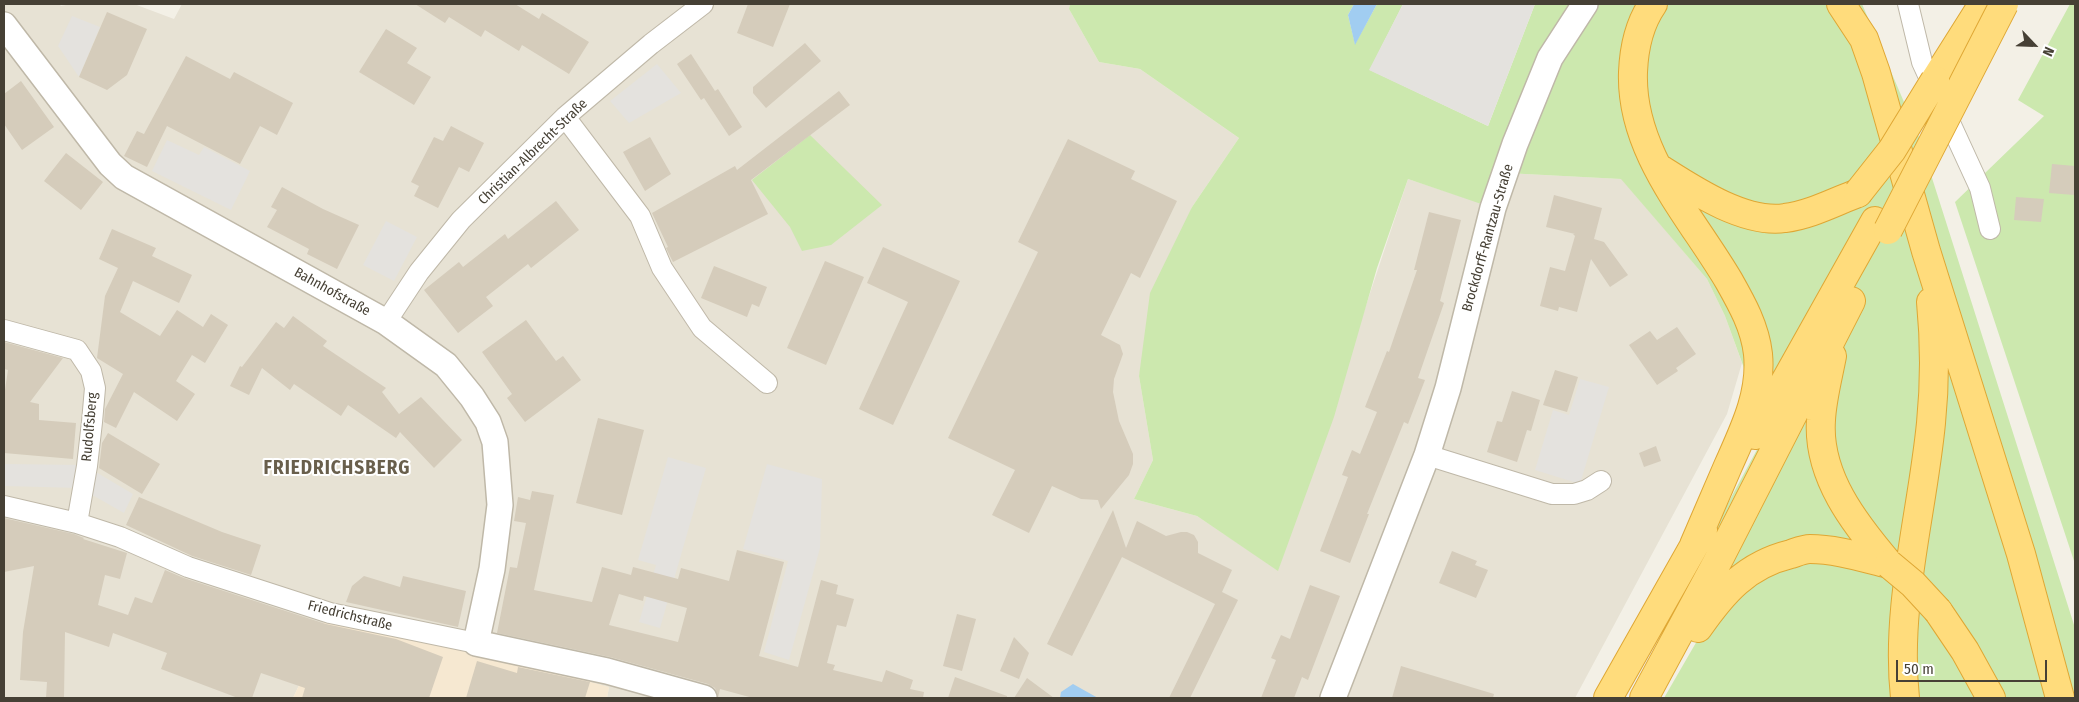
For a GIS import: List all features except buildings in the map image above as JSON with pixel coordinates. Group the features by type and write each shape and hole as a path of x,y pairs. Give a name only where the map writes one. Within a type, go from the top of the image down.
{"highway":[{"path":"1653,4 1634,47 1632,93 1641,130 1656,166 1739,298 1752,328 1758,354 1758,383 1751,414 1694,545"},
{"path":"1841,4 1864,39 1876,73 1926,251 2021,554 2060,698"},
{"path":"1656,166 1695,191 1755,216 1784,218 1810,212 1858,193 1892,150 1983,4"},
{"path":"1644,698 1720,557 1838,325 1882,225 1989,4"},
{"path":"1608,698 1694,545 1882,225 2004,4"},
{"path":"1905,698 1903,616 1930,425 1934,376 1934,328 1926,251"},
{"path":"1838,325 1821,420 1824,458 1838,494 1865,536 1889,564 1913,584 1938,611 1965,651 1990,698"},
{"path":"1656,698 1696,631 1718,599 1741,578 1773,558 1809,549 1853,555 1889,564"}],"street":[{"name":"Christian-Albrecht-Straße","path":"386,322 419,272 461,220 565,118 651,44 702,4"},
{"name":"Brockdorff-Rantzau-Straße","path":"1333,698 1428,455 1448,388 1493,208 1515,144 1550,58 1585,4"},
{"path":"1908,4 1922,62 1980,188 1990,229"},
{"name":"Bahnhofstraße","path":"4,26 110,164 124,177 386,322 446,365 472,397 488,422 495,442 500,505 492,569 476,643"},
{"path":"565,118 640,216 662,268 702,328 767,383"},
{"name":"Rudolfsberg","path":"4,330 77,350 91,371 94,388 92,422 87,466 77,523"},
{"path":"1428,455 1552,494 1574,494 1587,490 1601,481"},
{"name":"Friedrichstraße","path":"4,506 77,523 120,537 188,567 330,614 476,643 607,672 704,698"}],"shaded area":[{"path":"4,4 59,4 61,6 71,4 134,4 174,19 182,4 1070,4 1069,9 1099,62 1140,69 1239,138 1192,207 1139,376 1153,460 1134,499 1197,516 1278,570 1408,179 1496,208 1506,173 1622,179 1707,279 1725,316 1742,363 1727,414 1575,698 607,698 609,687 307,668 293,698 4,698"},
{"path":"1403,4 1535,4 1488,126 1369,70"},
{"path":"72,16 100,27 79,77 58,46"},
{"path":"657,64 681,93 629,123 610,101"},
{"path":"167,140 199,155 204,147 250,171 231,210 152,171"},
{"path":"386,221 417,237 394,281 363,265"},
{"path":"1580,379 1609,387 1580,484 1535,470 1553,410 1569,415"},
{"path":"668,457 706,468 660,628 639,622 656,565 638,560"},
{"path":"4,464 84,465 133,494 124,513 80,488 4,486"},
{"path":"767,464 822,479 820,548 789,660 764,652 788,561 743,549"},
{"path":"326,615 482,652 609,687 607,698 293,698 307,668"}],"green space":[{"path":"1070,4 1354,4 1348,15 1355,44 1377,4 1403,4 1370,70 1488,126 1535,4 1862,4 1919,137 2075,628 2075,698 1664,698 1701,634 1666,618 1767,431 1725,316 1707,279 1621,179 1506,173 1496,209 1408,179 1377,268 1334,417 1278,571 1197,516 1134,499 1153,460 1139,376 1150,293 1192,207 1239,138 1140,69 1099,62 1069,9"},
{"path":"2070,4 2075,4 2075,564 1955,202 2044,116 2018,100"},
{"path":"810,135 882,205 831,245 802,251 790,227 752,180"}],"water":[{"path":"1354,4 1377,4 1355,45 1348,15"},
{"path":"1073,684 1098,698 1060,698 1061,692"}],"district":[{"name":"FRIEDRICHSBERG","path":"337,469"}]}
